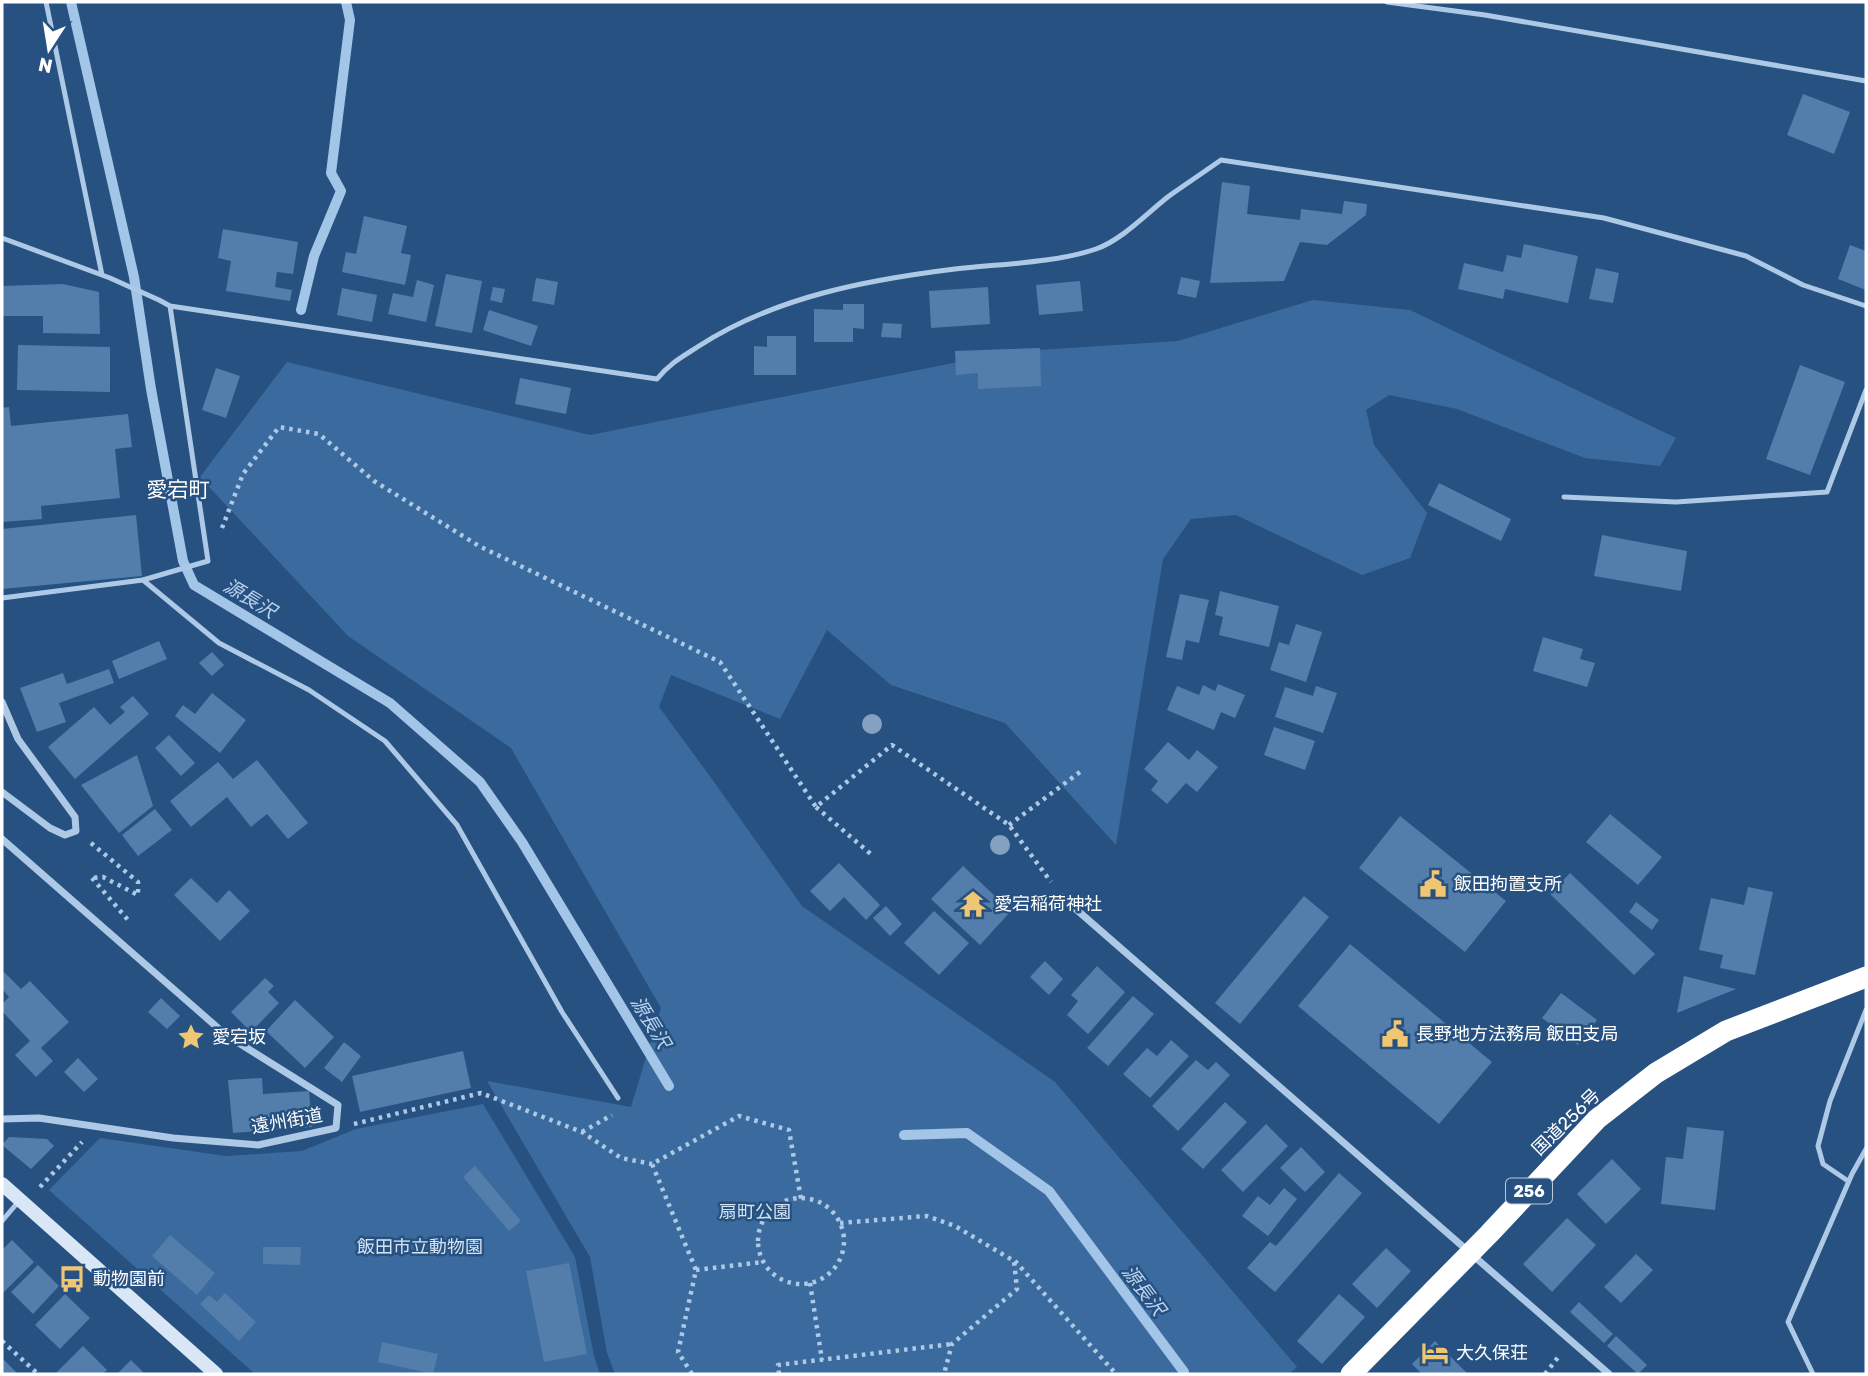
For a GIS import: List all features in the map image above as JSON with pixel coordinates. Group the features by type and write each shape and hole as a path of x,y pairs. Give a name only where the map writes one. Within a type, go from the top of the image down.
{"highway":[{"name":"国道256号","path":"1351,1374 1471,1253 1597,1119 1656,1073 1726,1031 1866,977"}],"street":[{"path":"2,702 18,739 75,817 76,831 65,835 50,828 2,792"},
{"name":"遠州街道","path":"2,839 226,1035 338,1105 336,1128 258,1146 173,1138 39,1118 2,1119"},
{"path":"1062,897 1609,1374"},
{"path":"2,1184 206,1371"}],"lane":[{"path":"46,2 102,275"},
{"path":"1387,2 1485,15 1866,80"},
{"path":"2,238 110,278 170,306 657,379 667,366 723,331 779,306 852,285 1072,256 1099,248 1222,160 1604,218 1746,256 1803,285 1866,306"},
{"path":"2,598 143,580 207,562 170,306"},
{"path":"1563,497 1676,502 1827,492 1866,390"},
{"path":"143,580 219,643 309,690 385,741 457,825 562,1012 618,1098"},
{"path":"1849,1181 1823,1164 1818,1146 1829,1101 1866,1010"},
{"path":"1813,1374 1788,1322 1849,1181 1866,1149"},
{"path":"2,1221 19,1201"}],"path":[{"path":"207,562 243,474 279,427 319,434 373,481 479,546 720,662 816,807 873,856"},
{"path":"816,807 892,745 1009,825 1062,897"},
{"path":"1009,825 1084,769"},
{"path":"76,831 138,882 138,895 103,877 92,878"},
{"path":"336,1128 481,1093 582,1132 621,1158 652,1164 739,1116 789,1130 801,1199"},
{"path":"582,1132 612,1115 618,1098"},
{"path":"652,1164 696,1270 678,1352 692,1374"},
{"path":"40,1187 61,1165"},
{"path":"813,1200 824,1205 840,1223 843,1248 839,1261 822,1279 796,1284 772,1273 763,1262 758,1248 758,1234 764,1220 774,1208 786,1201 813,1200"},
{"path":"840,1223 927,1216 955,1226 1014,1261 1116,1374"},
{"path":"779,1374 778,1365 952,1344 1017,1289 1014,1261"},
{"path":"696,1270 763,1262"},
{"path":"810,1283 822,1360"},
{"path":"2,1341 38,1374"},
{"path":"944,1374 952,1344"}],"green space":[{"name":"扇町公園","path":"1313,300 1410,310 1676,438 1660,466 1585,458 1457,409 1389,395 1366,410 1374,445 1427,513 1410,558 1362,575 1236,515 1191,519 1163,559 1116,845 1005,723 891,685 827,630 780,719 671,675 659,707 802,906 1055,1082 1297,1367 1289,1374 615,1374 607,1353 590,1257 487,1081 631,1107 661,1008 511,748 348,636 200,477 287,362 590,435 1009,352 1178,341"},
{"name":"飯田市立動物園","path":"483,1104 575,1257 594,1356 600,1374 255,1374 49,1190 100,1138 226,1156 302,1151 356,1129"}],"building":[{"path":"1803,94 1850,112 1834,154 1787,135"},
{"path":"1222,182 1250,186 1247,214 1300,220 1301,209 1342,214 1344,201 1367,204 1366,215 1327,245 1300,242 1284,281 1210,283"},
{"path":"364,216 407,226 401,253 411,255 405,285 342,272 346,252 356,254"},
{"path":"223,229 298,242 293,274 277,272 275,287 292,290 290,301 226,291 231,261 218,258"},
{"path":"1524,244 1578,256 1568,303 1505,289 1503,299 1458,289 1464,263 1503,272 1507,255 1521,258"},
{"path":"1850,245 1866,251 1866,290 1838,279"},
{"path":"1596,268 1619,273 1613,303 1589,299"},
{"path":"446,274 482,281 472,333 435,326"},
{"path":"1181,277 1200,281 1196,298 1177,294"},
{"path":"536,278 558,282 554,305 532,301"},
{"path":"417,280 434,285 426,322 388,314 393,293 413,297"},
{"path":"1080,281 1083,311 1039,315 1036,285"},
{"path":"63,284 99,292 100,334 43,333 43,316 2,316 2,286"},
{"path":"493,287 505,289 502,303 490,300"},
{"path":"988,287 990,324 931,328 929,291"},
{"path":"342,288 377,295 372,322 337,315"},
{"path":"843,304 864,304 864,329 853,328 853,342 814,342 814,309 843,310"},
{"path":"489,310 538,326 531,346 483,330"},
{"path":"883,323 902,324 901,338 881,337"},
{"path":"767,336 796,336 796,375 754,375 754,346 767,347"},
{"path":"18,345 110,347 110,392 17,390"},
{"path":"1040,348 1041,386 978,389 978,373 956,375 955,351"},
{"path":"1800,365 1845,382 1810,475 1766,459"},
{"path":"216,368 240,376 226,418 202,410"},
{"path":"520,378 571,388 566,414 515,404"},
{"path":"9,407 11,426 128,414 132,447 115,449 120,498 41,506 42,519 2,522 2,408"},
{"path":"1439,483 1511,519 1501,541 1428,505"},
{"path":"136,515 142,576 2,589 2,529"},
{"path":"1602,535 1687,551 1681,591 1594,576"},
{"path":"1220,591 1279,606 1269,647 1219,635 1223,617 1215,615"},
{"path":"1180,594 1209,600 1199,643 1186,640 1182,660 1166,657"},
{"path":"1296,624 1322,632 1306,682 1270,670 1279,642 1289,645"},
{"path":"1543,637 1583,649 1580,659 1595,663 1587,687 1533,671"},
{"path":"159,641 167,659 119,679 112,661"},
{"path":"212,652 224,665 212,676 199,663"},
{"path":"109,669 114,683 59,703 66,722 37,732 20,688 63,673 67,684"},
{"path":"1218,684 1245,695 1235,718 1221,712 1214,730 1167,710 1177,686 1199,695 1203,685 1215,691"},
{"path":"1316,686 1337,693 1323,733 1275,717 1285,687 1313,696"},
{"path":"212,693 246,720 220,753 175,716 183,705 195,714"},
{"path":"133,696 149,714 75,779 48,747 94,707 110,725 125,712 120,707"},
{"path":"1274,727 1315,741 1305,770 1264,755"},
{"path":"169,735 195,763 181,776 155,748"},
{"path":"1168,742 1189,760 1197,750 1218,767 1197,792 1186,783 1167,804 1151,790 1158,781 1144,769"},
{"path":"137,755 153,806 119,833 81,785"},
{"path":"257,760 308,823 288,839 267,814 251,827 227,797 191,827 170,801 218,762 233,779"},
{"path":"155,809 172,830 138,856 122,835"},
{"path":"1610,814 1662,857 1638,885 1586,842"},
{"name":"飯田拘置支所","path":"1400,816 1506,901 1465,952 1359,868"},
{"path":"839,863 880,905 866,920 844,897 830,911 810,891"},
{"path":"963,866 1011,911 980,945 931,899"},
{"path":"1570,873 1655,954 1634,975 1550,894"},
{"path":"191,878 217,903 229,890 250,911 220,941 174,895"},
{"path":"1748,887 1773,892 1755,975 1720,968 1723,955 1699,950 1711,898 1744,905"},
{"path":"1304,896 1329,917 1240,1024 1215,1003"},
{"path":"1636,902 1659,920 1652,930 1629,912"},
{"path":"886,906 902,924 890,936 873,918"},
{"path":"934,911 969,943 939,975 904,943"},
{"name":"長野地方法務局 飯田支局","path":"1350,944 1492,1062 1439,1124 1298,1006"},
{"path":"1045,961 1063,979 1049,995 1030,977"},
{"path":"1097,966 1125,992 1088,1034 1067,1015 1078,1001 1071,995"},
{"path":"4,972 21,989 30,981 69,1022 41,1048 53,1061 36,1077 15,1055 30,1041 2,1011 2,1004 9,997 2,989"},
{"path":"1684,976 1736,989 1677,1013"},
{"path":"265,978 274,986 268,992 279,1003 251,1032 231,1012"},
{"path":"1561,993 1597,1020 1578,1045 1542,1018"},
{"path":"1133,996 1154,1014 1108,1066 1087,1048"},
{"path":"161,998 180,1016 167,1029 148,1012"},
{"path":"295,1000 334,1037 305,1068 266,1031"},
{"path":"1171,1040 1189,1056 1150,1098 1123,1074 1147,1048 1157,1056"},
{"path":"344,1042 361,1056 342,1082 324,1068"},
{"path":"463,1051 471,1088 360,1112 352,1076"},
{"path":"78,1058 98,1079 84,1092 64,1072"},
{"path":"1196,1060 1208,1070 1216,1062 1230,1075 1178,1131 1152,1106"},
{"path":"262,1078 263,1094 309,1091 312,1127 233,1133 228,1080"},
{"path":"1225,1102 1247,1122 1203,1169 1181,1149"},
{"path":"1266,1124 1288,1146 1243,1192 1221,1170"},
{"path":"1687,1127 1724,1131 1715,1210 1661,1204 1666,1157 1683,1159"},
{"path":"9,1137 47,1139 54,1146 31,1169 2,1145"},
{"path":"1301,1147 1325,1172 1305,1192 1280,1168"},
{"path":"1612,1159 1641,1189 1606,1224 1577,1194"},
{"path":"475,1166 521,1221 509,1231 463,1177"},
{"path":"1339,1173 1362,1193 1275,1292 1247,1268 1270,1242 1276,1246"},
{"path":"1284,1188 1297,1199 1268,1236 1242,1216 1258,1196 1270,1205"},
{"path":"1567,1218 1596,1245 1552,1292 1523,1264"},
{"path":"170,1235 215,1273 197,1295 152,1256"},
{"path":"12,1240 34,1262 2,1294 2,1250"},
{"path":"263,1247 301,1247 300,1265 263,1264"},
{"path":"1386,1248 1411,1271 1377,1308 1352,1284"},
{"path":"1636,1254 1653,1270 1621,1303 1604,1287"},
{"path":"569,1263 587,1354 544,1362 526,1271"},
{"path":"38,1265 59,1286 33,1314 11,1292"},
{"path":"225,1293 256,1322 239,1341 200,1304 209,1295 217,1302"},
{"path":"65,1294 90,1318 60,1349 35,1325"},
{"path":"1339,1294 1365,1317 1322,1364 1297,1341"},
{"path":"1579,1302 1613,1334 1604,1343 1570,1312"},
{"path":"1616,1336 1647,1365 1638,1374 1607,1346"},
{"name":"大久保荘","path":"1435,1341 1468,1374 1422,1374 1412,1364"},
{"path":"382,1342 438,1354 433,1374 378,1362"},
{"path":"83,1346 107,1370 103,1374 55,1374"},
{"path":"2,1358 18,1374 2,1374"},
{"path":"131,1360 144,1373 117,1374"}],"waterway":[{"name":"源長沢","path":"71,2 134,277 151,389 183,561 194,585 390,703 480,782 522,842 669,1086"},
{"path":"301,310 314,256 341,191 331,173 350,20 346,2"},
{"name":"源長沢","path":"904,1135 967,1133 1049,1191 1184,1372"}],"place":[{"name":"飯田拘置支所","path":"1433,884"},
{"name":"愛宕稲荷神社","path":"973,904"},
{"name":"長野地方法務局 飯田支局","path":"1395,1034"},
{"name":"愛宕坂","path":"191,1037"},
{"name":"動物園前","path":"72,1279"},
{"name":"大久保荘","path":"1435,1353"}],"district":[{"name":"愛宕町","path":"178,490"}]}
